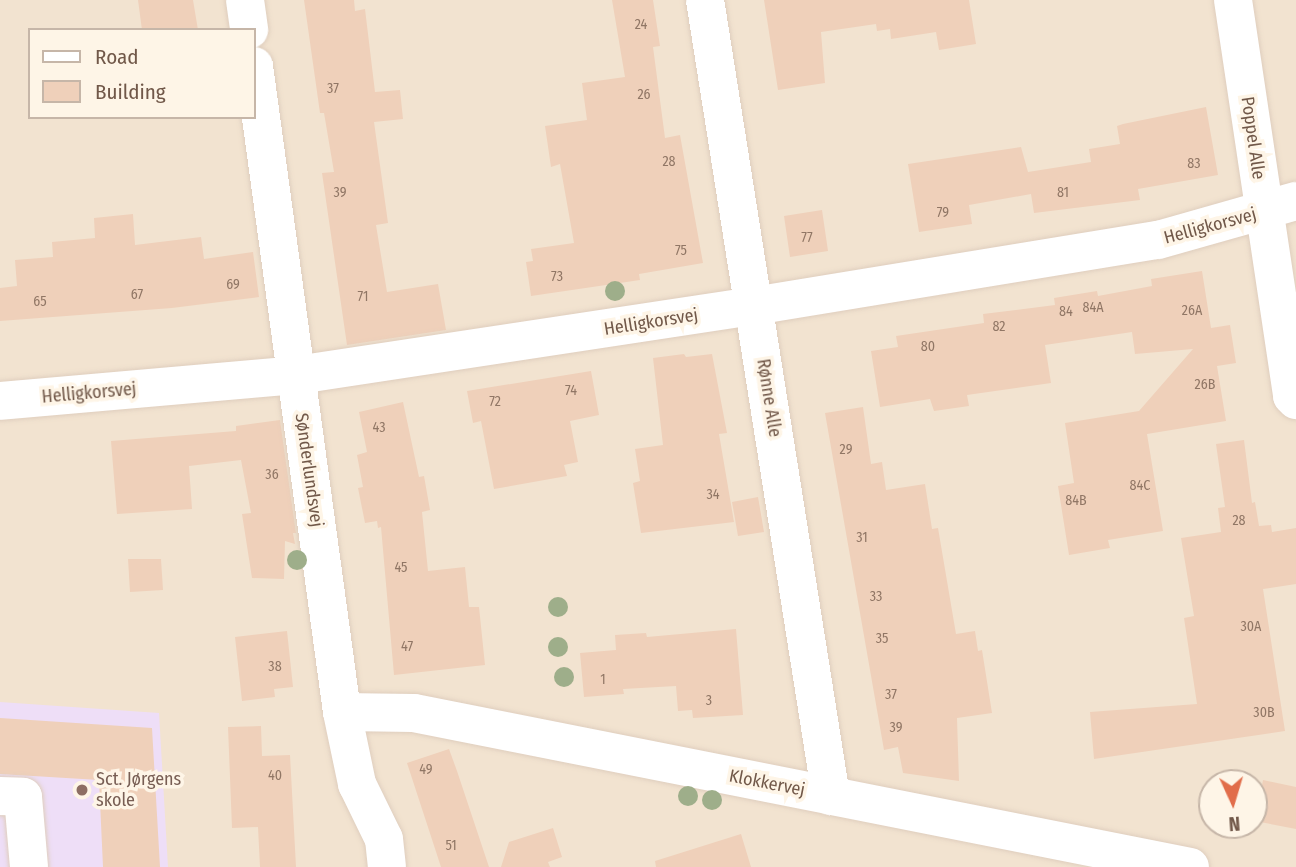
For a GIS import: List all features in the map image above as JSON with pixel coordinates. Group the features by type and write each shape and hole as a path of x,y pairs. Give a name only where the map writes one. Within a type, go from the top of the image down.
{"street":[{"path":"244,0 249,28"},
{"name":"Rønne Alle","path":"705,0 831,796"},
{"name":"Poppel Alle","path":"1233,0 1280,206 1292,396 1296,400"},
{"name":"Sønderlundsvej","path":"256,80 342,712 357,784 384,839 387,867"},
{"name":"Helligkorsvej","path":"0,401 297,375 754,306 1158,240 1280,206"},
{"name":"Klokkervej","path":"342,712 414,713 1149,863 1190,867"},
{"path":"0,796 23,797 29,867"}],"shaded area":[{"path":"0,0 1296,0 1296,867 0,867"},
{"name":"Sct. Jørgens skole","path":"0,702 159,713 168,867 0,867"}],"building":[{"path":"138,0 193,0 198,28 142,28"},
{"path":"304,0 354,0 355,11 365,9 375,92 400,90 403,119 374,122 388,223 376,225 387,292 438,284 446,330 347,345 322,173 334,172 324,113 320,113"},
{"path":"612,0 653,0 660,46 653,47 665,138 680,135 703,263 639,274 640,280 531,296 526,262 533,261 531,249 574,243 560,164 551,167 545,126 587,120 582,83 625,77"},
{"path":"764,0 969,0 976,44 939,50 936,32 891,39 890,29 877,31 876,24 821,32 825,83 778,90"},
{"path":"1206,107 1218,175 1138,189 1140,200 1034,213 1031,194 969,205 972,224 919,232 908,164 1021,147 1028,172 1091,162 1089,149 1120,144 1117,126"},
{"path":"822,210 828,251 790,257 784,216"},
{"path":"133,214 135,245 201,237 204,259 253,252 259,297 172,308 0,321 0,288 17,286 15,260 53,257 52,242 95,238 94,218"},
{"path":"1202,271 1211,328 1230,325 1236,363 1217,366 1226,421 1147,434 1163,531 1108,540 1110,548 1069,555 1058,486 1074,483 1065,423 1139,411 1193,349 1135,354 1132,332 1045,345 1051,383 967,395 969,406 934,411 930,399 880,407 871,351 898,347 896,336 984,323 983,314 1055,305 1054,298 1097,291 1098,296 1152,286 1151,279"},
{"path":"684,354 686,357 712,354 727,433 719,434 734,522 641,533 633,483 640,481 635,449 663,445 653,358"},
{"path":"591,371 599,415 570,421 578,462 564,465 567,476 494,489 481,421 473,423 467,391"},
{"path":"403,402 419,477 424,476 430,510 422,512 428,571 465,567 469,607 479,607 485,665 394,675 381,527 378,528 377,521 365,523 358,488 363,487 357,455 367,452 359,412"},
{"path":"863,407 871,464 882,462 886,490 925,484 932,529 938,528 956,634 975,631 978,651 982,650 992,713 957,718 959,781 903,773 898,747 884,750 825,413"},
{"path":"280,420 296,533 293,533 295,544 285,541 284,579 252,578 242,514 251,513 241,460 189,466 192,509 117,514 111,441 236,431 236,426"},
{"path":"1244,440 1252,503 1255,502 1259,526 1271,525 1272,532 1296,528 1296,584 1263,589 1285,731 1094,759 1090,712 1197,704 1184,618 1194,616 1181,538 1221,532 1218,508 1225,507 1216,444"},
{"path":"758,497 764,532 738,536 732,502"},
{"path":"128,559 161,559 163,590 130,592"},
{"path":"736,629 743,715 693,718 692,710 678,711 676,686 623,689 624,694 584,697 580,653 616,650 615,635 646,633 647,637"},
{"path":"287,631 293,687 274,689 275,697 242,701 235,637"},
{"path":"0,718 152,728 160,867 103,867 99,780 0,774"},
{"path":"261,726 262,756 290,755 296,867 260,867 258,827 232,828 228,727"},
{"path":"449,749 489,867 441,867 407,763"},
{"path":"1268,781 1296,787 1296,829 1268,824"},
{"path":"553,828 562,857 548,862 550,867 501,867 509,842"},
{"path":"741,834 751,867 656,867 655,861"}],"place":[{"name":"Sct. Jørgens skole","path":"82,790"}]}
